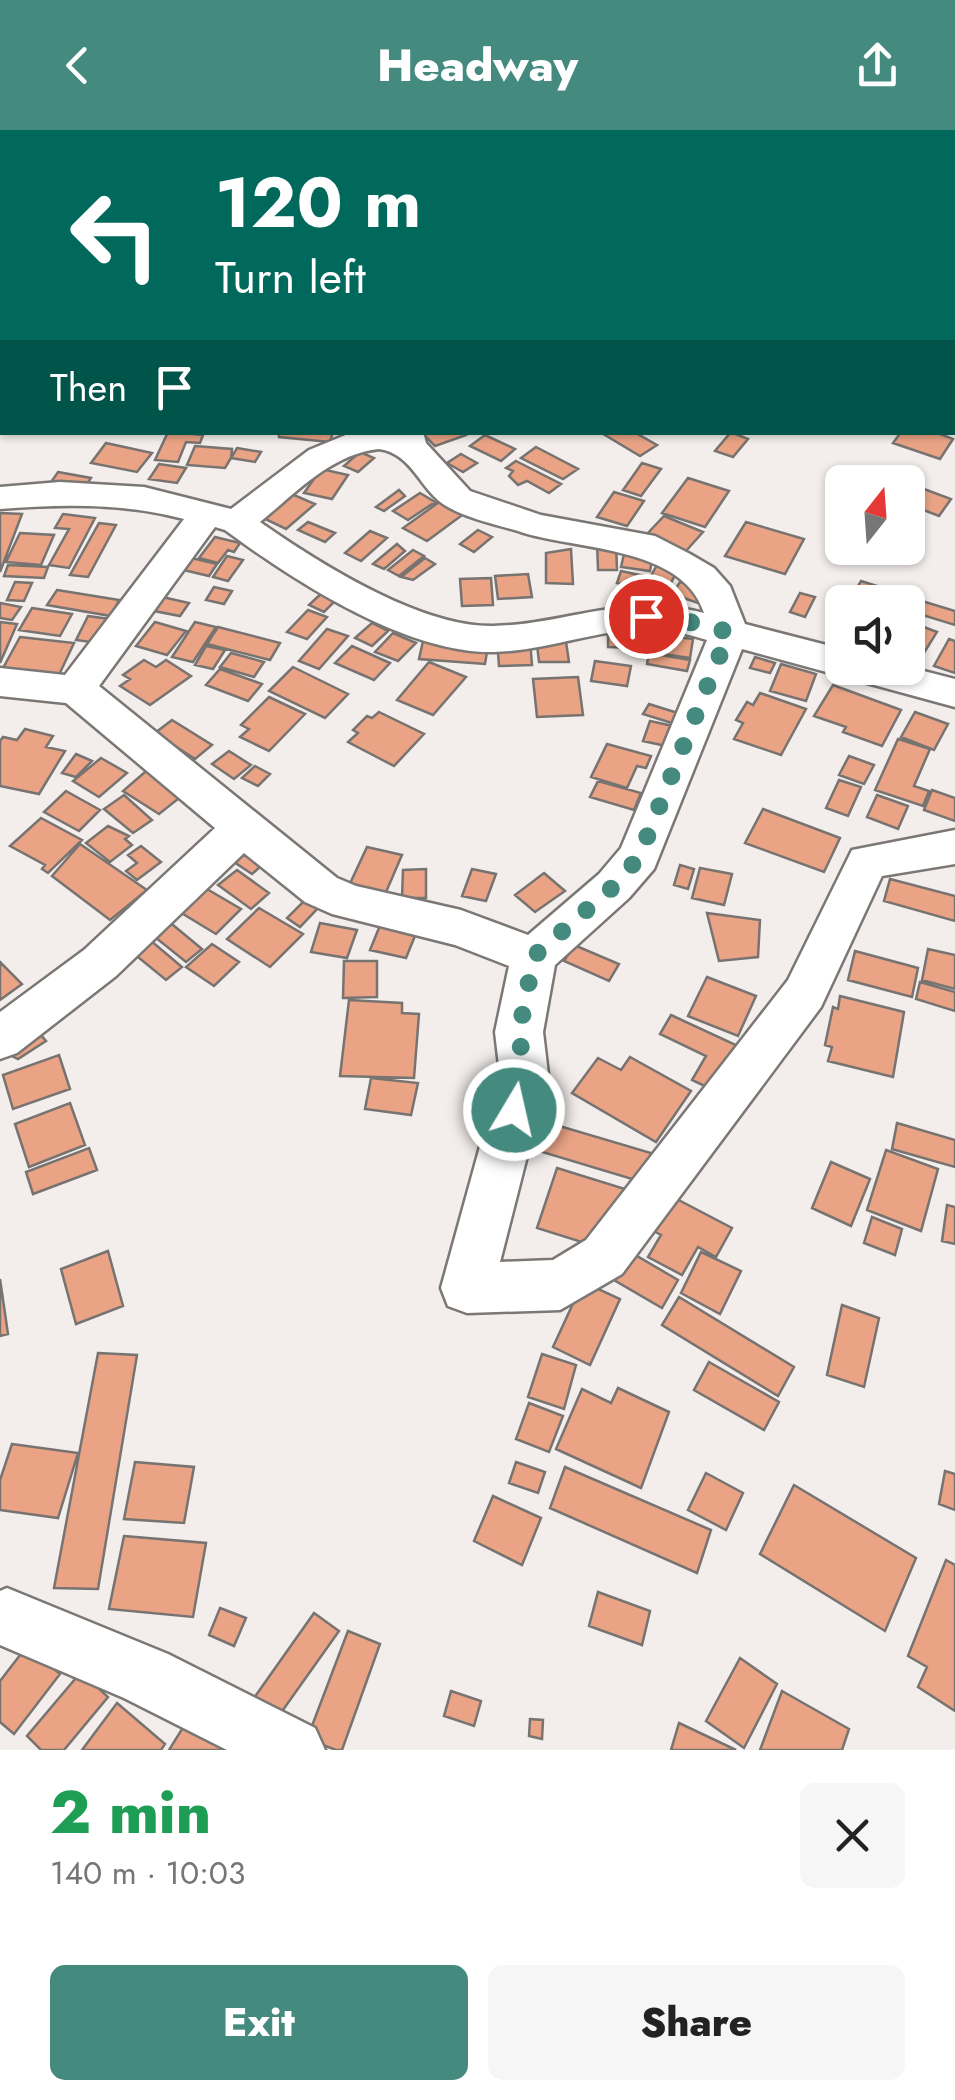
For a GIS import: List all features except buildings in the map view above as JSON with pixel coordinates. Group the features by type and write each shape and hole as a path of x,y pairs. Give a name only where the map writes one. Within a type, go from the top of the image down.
{"street":[{"path":"74,690 222,517 328,454 361,441 408,439 458,498 536,525 642,544 702,577 718,595 729,632 639,857 614,886 534,956 519,1032 524,1074 467,1288 560,1285 604,1257 805,993 867,862 955,847"},
{"path":"0,498 60,493 144,498 222,517 308,573 427,628 462,638 497,639 646,616 674,618 825,657"},
{"path":"0,682 74,690 95,703 321,890 348,902 461,928 534,956"},
{"path":"925,685 955,693"},
{"path":"0,1040 100,964 242,828"},
{"path":"7,1618 146,1676 293,1750"}],"route":[{"path":"514,1110 524,1074 519,1032 534,956 614,886 639,857 729,632 674,618 646,616"}]}
